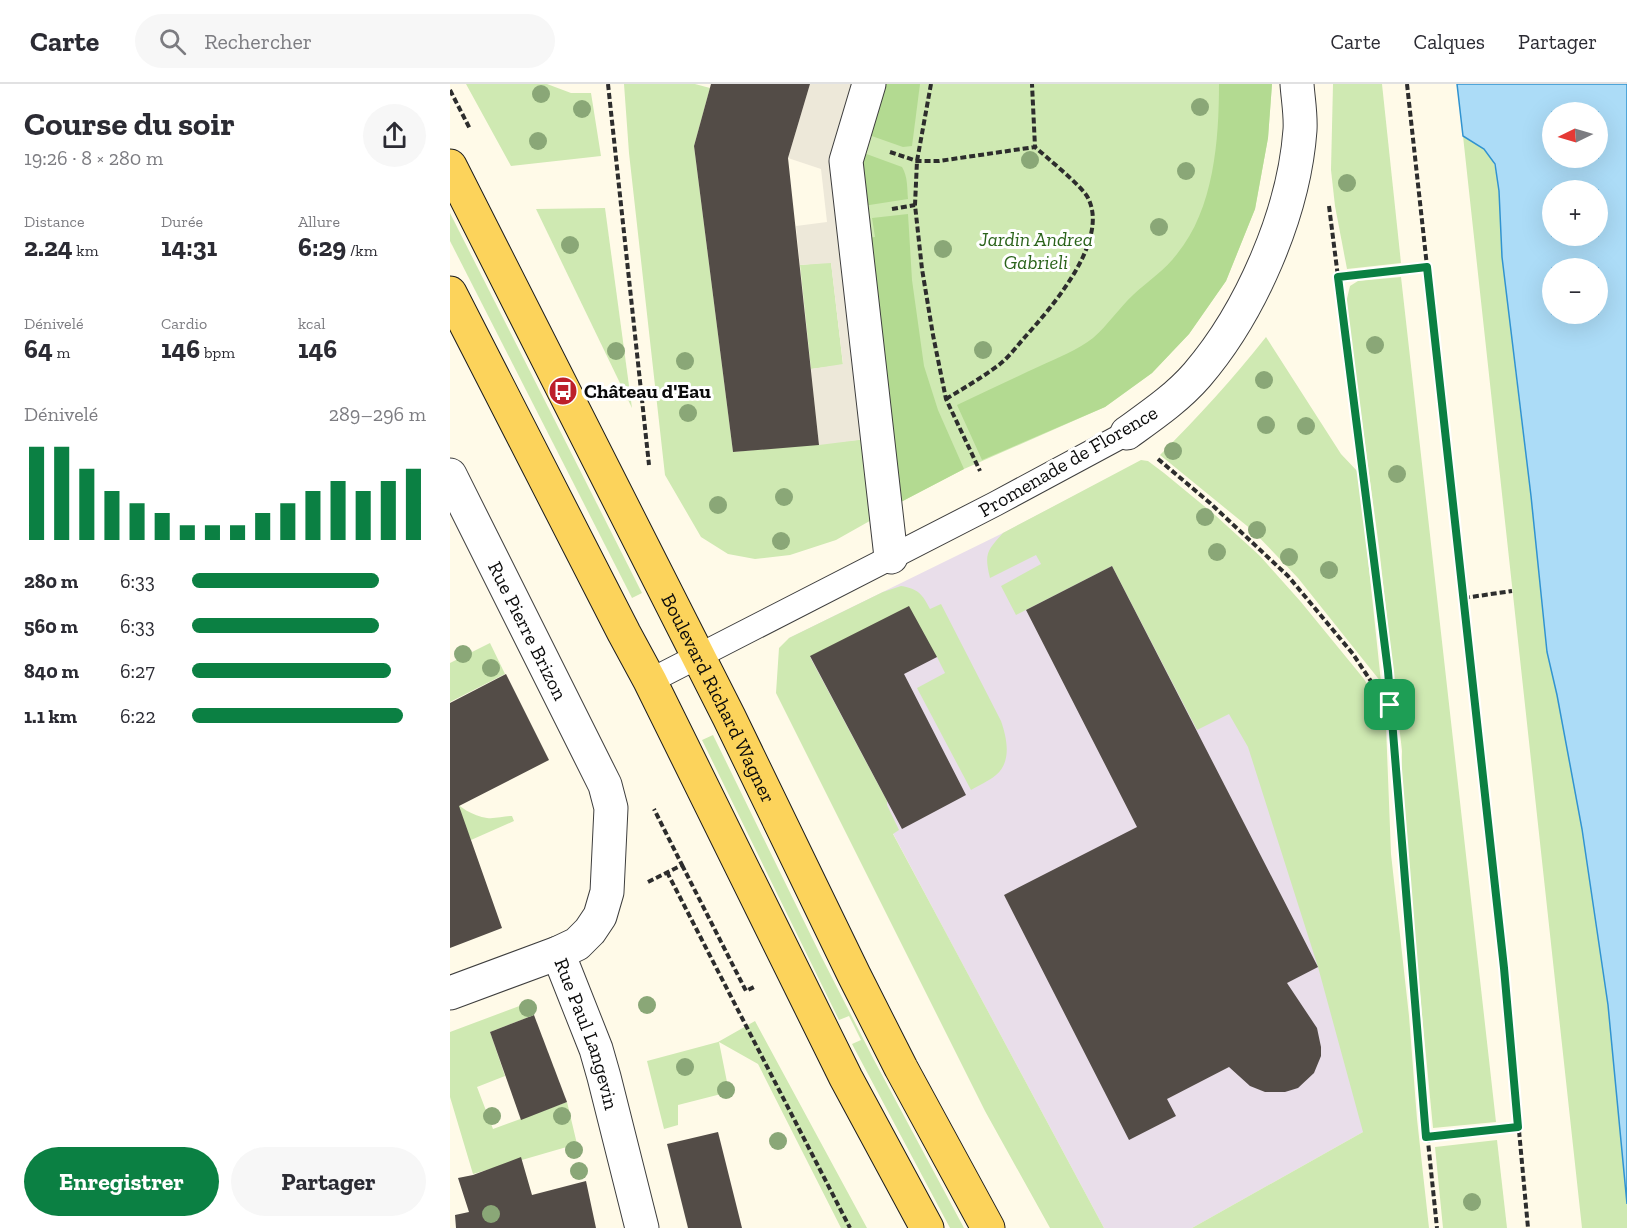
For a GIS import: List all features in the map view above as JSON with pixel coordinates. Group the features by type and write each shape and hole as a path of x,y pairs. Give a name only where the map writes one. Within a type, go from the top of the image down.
{"main road":[{"name":"Boulevard Richard Wagner","path":"450,166 698,656 901,1068 988,1228"},
{"path":"450,293 650,681 846,1078 927,1228"}],"street":[{"path":"868,84 846,161 891,557"},
{"name":"Promenade de Florence","path":"1129,431 1162,409 1196,376 1227,337 1252,290 1280,226 1294,173 1300,128 1298,84"},
{"name":"Rue Pierre Brizon","path":"450,476 605,785"},
{"name":"Rue Paul Langevin","path":"605,785 611,808 607,892 600,916 590,931 577,944 558,953 599,1058 642,1228"},
{"path":"450,993 558,953"}],"lane":[{"name":"Promenade de Florence","path":"650,681 995,504 1129,431"}],"path":[{"path":"608,84 650,470"},
{"path":"931,84 917,161 915,205 922,269 946,399 995,504"},
{"path":"946,399 1000,363 1046,314 1069,283 1084,256 1091,232 1093,216 1088,197 1035,147 1032,84"},
{"path":"1407,84 1504,968 1528,1228"},
{"path":"888,151 917,161 939,161 1035,147"},
{"path":"1329,204 1388,671 1426,1137 1437,1228"},
{"path":"1338,277 1427,267"},
{"path":"1129,431 1288,576 1353,654 1380,695 1390,705"},
{"path":"1464,598 1512,591"},
{"path":"681,865 746,991"},
{"path":"667,872 850,1228"},
{"path":"1426,1137 1518,1127"}],"shaded area":[{"path":"810,84 882,84 861,152 867,439 819,445 811,369 843,364 831,263 800,265 796,226 827,222 821,169 788,158"},
{"path":"1137,463 1329,818 1391,1136 1363,1132 1192,1228 1104,1228 789,638 1003,533"}],"green space":[{"path":"466,84 547,84 571,93 591,93 601,156 511,166"},
{"path":"624,84 695,84 710,88 694,146 733,452 867,439 875,518 836,540 790,555 755,559 728,554 701,537 665,475 629,153"},
{"name":"Jardin Andrea Gabrieli","path":"882,84 1272,84 1268,138 1255,209 1226,281 1189,334 1152,373 1105,407 964,469 897,504 861,152"},
{"path":"882,84 920,84 912,146 903,147 866,134"},
{"path":"1219,84 1272,84 1268,138 1255,209 1226,281 1189,334 1152,373 1105,407 982,460 957,405 1067,354 1087,342 1133,295 1167,265 1189,236 1207,195 1212,173 1218,128"},
{"path":"1333,84 1382,84 1401,263 1347,269 1331,170"},
{"path":"1463,136 1481,147 1491,157 1499,191 1516,376 1547,652 1582,829 1608,1005 1627,1204 1627,1228 1582,1228"},
{"path":"861,152 902,167 908,199 863,206"},
{"path":"605,208 632,408 536,209"},
{"path":"450,213 642,593 632,598 450,241"},
{"path":"908,214 912,280 924,366 938,410 964,469 897,504 867,238 875,237 872,218"},
{"path":"831,262 843,365 811,369 800,265"},
{"path":"1401,277 1496,1122 1433,1128 1401,798 1402,751 1379,547 1346,303 1350,286 1358,281"},
{"path":"1266,337 1341,454 1359,473 1381,682 1298,578 1252,530 1160,455 1215,398"},
{"path":"1141,460 1148,461 1164,473 1260,556 1364,679 1382,708 1386,726 1391,854 1429,1228 1192,1228 1363,1132 1318,967 1248,747 1229,714 1197,730 1112,566 1016,615 1001,586 1041,564 1036,555 990,578 988,553 1003,533"},
{"path":"901,586 919,593 930,609 941,604 1001,721 1006,742 1006,757 1001,770 993,777 971,790 917,688 945,673 937,657 810,657 887,801 899,830 893,834 1104,1228 1050,1228 985,1111 776,693 779,648 789,638 883,592"},
{"path":"490,643 505,674 450,702 450,663"},
{"path":"713,735 820,954 964,1228 950,1228 852,1044 861,1040 849,1016 839,1020 702,740"},
{"path":"450,796 462,807 476,815 490,818 512,816 514,821 471,840"},
{"path":"530,1002 534,1015 490,1032 505,1076 477,1087 493,1129 567,1102 577,1144 473,1174 450,1097 450,1032"},
{"path":"755,1021 867,1228 841,1228 758,1064 719,1042 729,1092 678,1105 678,1125 664,1129 647,1061 718,1042"},
{"path":"1497,1140 1507,1228 1443,1228 1435,1147"}],"water":[{"path":"1457,84 1627,84 1627,1204 1608,1005 1582,829 1547,652 1502,257 1499,191 1495,164 1484,149 1463,136"}],"building":[{"path":"711,84 810,84 788,158 819,445 733,452 694,146"},
{"path":"1112,566 1318,967 1287,983 1317,1028 1321,1047 1321,1056 1314,1073 1298,1088 1285,1092 1265,1092 1250,1086 1229,1067 1167,1099 1176,1116 1129,1140 1004,895 1137,827 1026,610"},
{"path":"909,606 937,657 904,674 966,795 902,829 810,656"},
{"path":"506,674 549,760 459,806 502,928 450,948 450,703"},
{"path":"534,1015 567,1102 521,1120 490,1032"},
{"path":"718,1132 742,1228 688,1228 667,1144"},
{"path":"521,1157 532,1195 586,1181 596,1228 456,1228 455,1215 469,1212 458,1178 473,1175"}],"place":[{"name":"Château d'Eau","path":"563,391"}],"route":[{"path":"1427,267 1504,968 1518,1127 1426,1137 1390,705 1388,671 1338,277 1427,267"}]}
